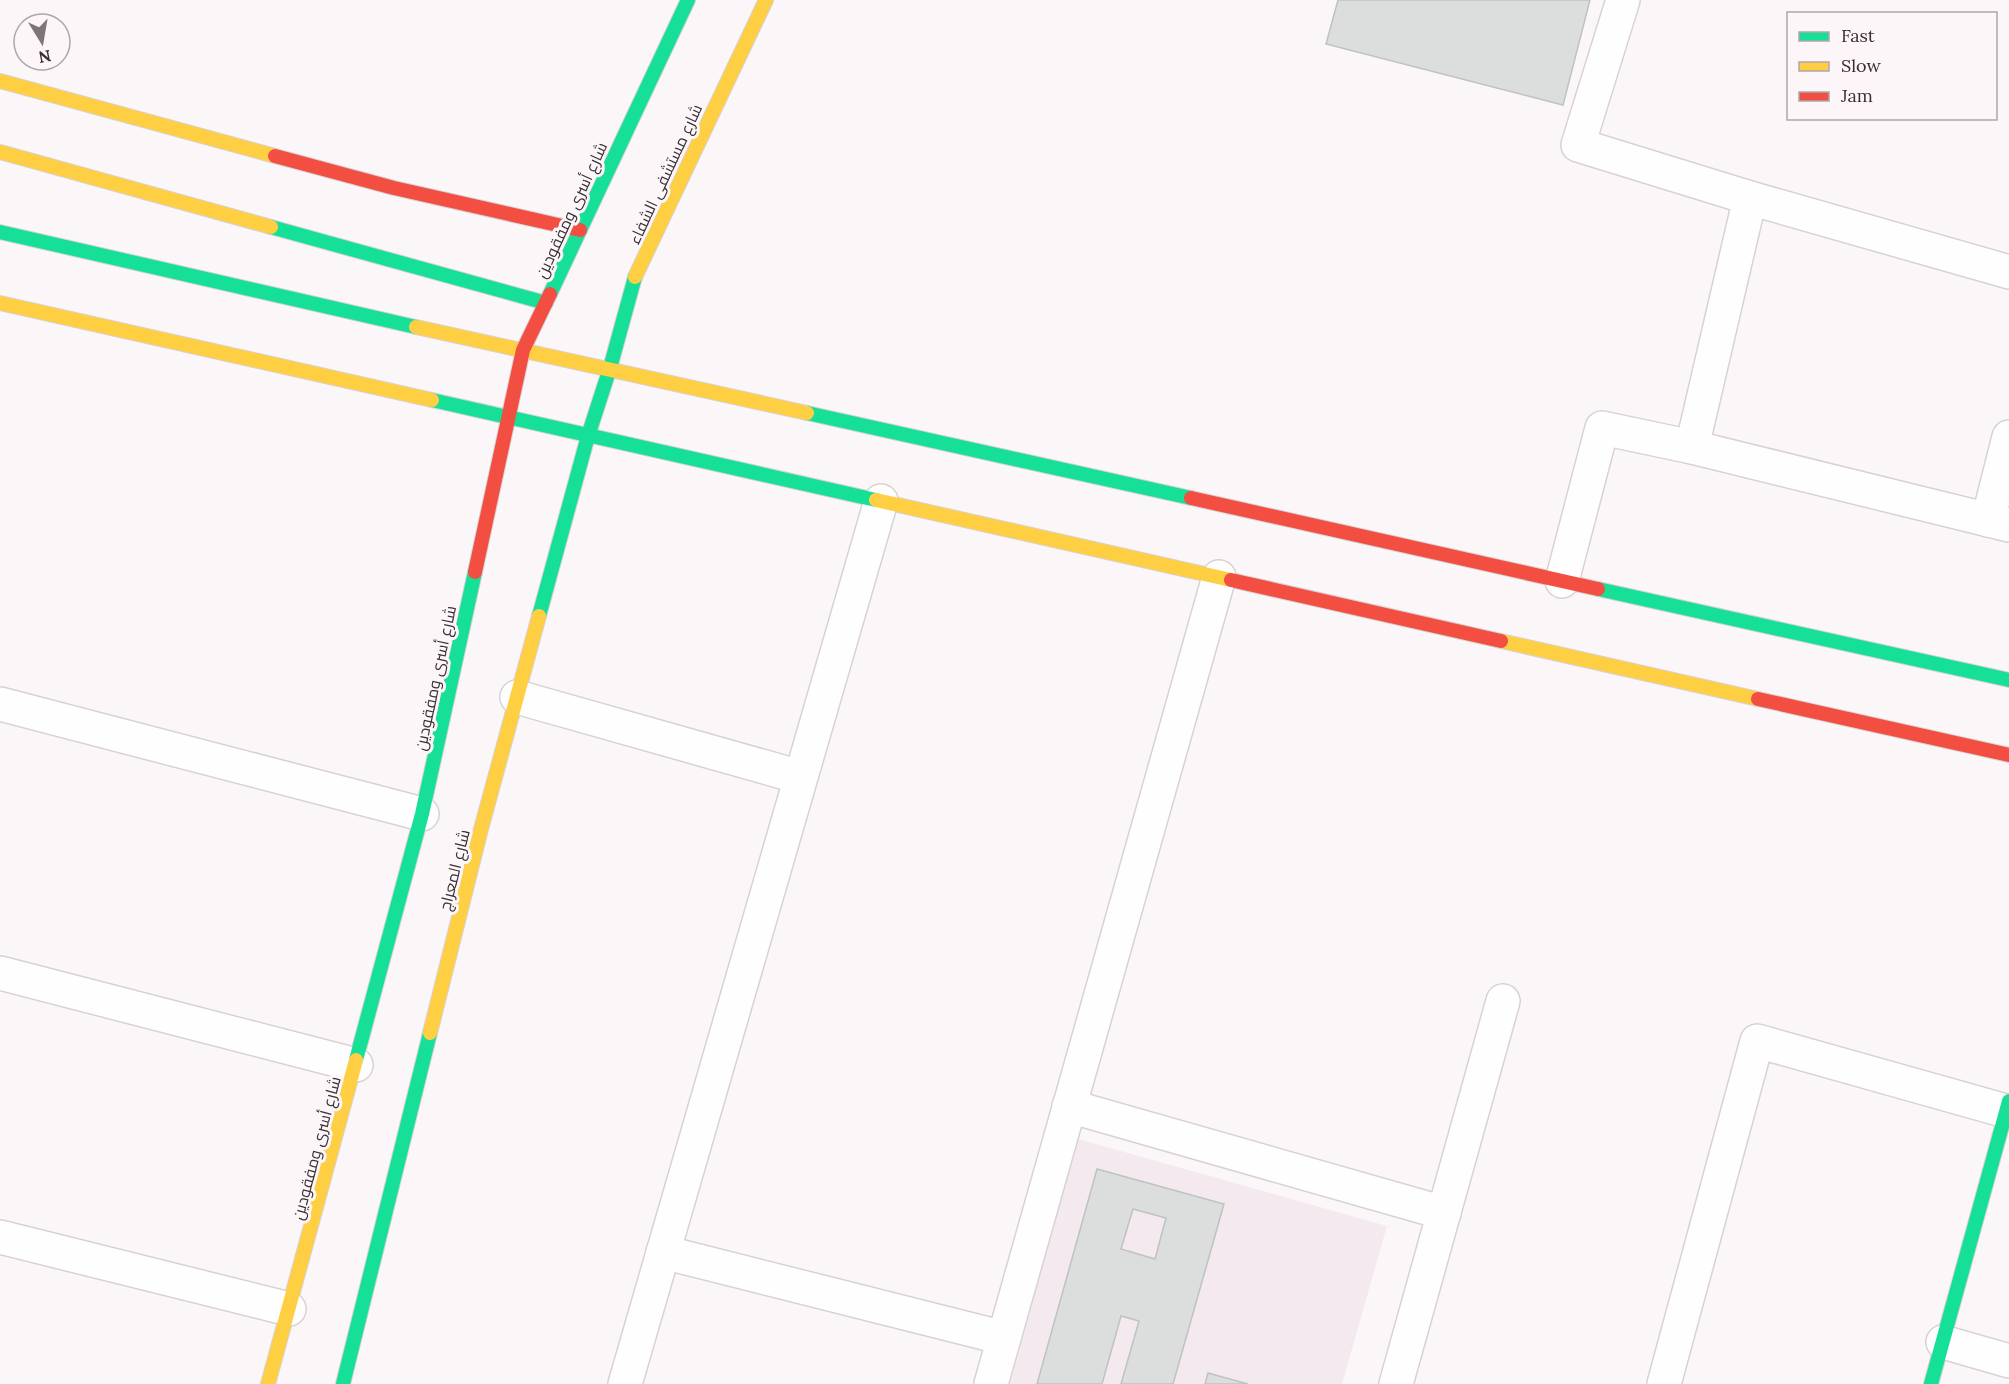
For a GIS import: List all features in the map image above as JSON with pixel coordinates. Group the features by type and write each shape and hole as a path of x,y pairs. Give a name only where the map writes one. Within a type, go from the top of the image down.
{"street":[{"name":"شارع أسرى ومفقودين","path":"268,1384 422,814 523,351 688,0"},
{"name":"شارع مستشفى الشفاء","path":"610,368 633,281 766,0"},
{"path":"1623,0 1578,146 2009,273"},
{"path":"0,81 394,188 580,230"},
{"path":"0,152 546,303"},
{"path":"1692,447 1750,198"},
{"path":"0,232 523,351 610,368 2009,680"},
{"path":"0,303 2009,754"},
{"name":"شارع المعراج","path":"343,1384 475,852 588,436 610,368"},
{"path":"1562,581 1602,428 1692,447 1998,522 2009,437"},
{"path":"625,1384 881,501"},
{"path":"991,1384 1219,577"},
{"path":"517,697 800,777"},
{"path":"0,704 422,814"},
{"path":"0,973 356,1065"},
{"path":"1396,1384 1503,1001"},
{"path":"1664,1384 1757,1041 2008,1106 1931,1384"},
{"path":"1069,1106 1444,1213"},
{"path":"0,1237 289,1309"},
{"path":"663,1252 1004,1338"},
{"path":"1943,1342 2009,1361"}],"shaded area":[{"path":"1078,1139 1387,1226 1342,1384 1010,1384"}],"building":[{"path":"1338,0 1590,0 1563,105 1326,44"},
{"path":"1097,1169 1224,1204 1173,1384 1121,1384 1139,1321 1121,1316 1102,1384 1037,1384","holes":["1133,1209 1166,1218 1155,1259 1121,1249"]},
{"path":"1208,1373 1248,1384 1205,1384"}],"traffic: fast":[{"path":"550,294 688,0"},
{"path":"271,227 546,303"},
{"path":"0,232 416,327"},
{"path":"539,616 588,436 610,368 635,277"},
{"path":"432,400 876,500"},
{"path":"807,413 1191,498"},
{"path":"356,1060 422,814 475,572"},
{"path":"1598,589 2009,680"},
{"path":"343,1384 430,1033"},
{"path":"1931,1384 2009,1101"}],"traffic: slow":[{"path":"635,277 766,0"},
{"path":"0,81 275,156"},
{"path":"0,152 271,227"},
{"path":"0,303 432,400"},
{"path":"416,327 807,413"},
{"path":"876,500 1231,580"},
{"path":"430,1033 481,829 539,616"},
{"path":"1501,641 1758,699"},
{"path":"268,1384 356,1060"}],"traffic: jam":[{"path":"275,156 394,188 580,230"},
{"path":"475,572 523,350 550,294"},
{"path":"1191,498 1598,589"},
{"path":"1231,580 1501,641"},
{"path":"1758,699 2009,755"}]}
